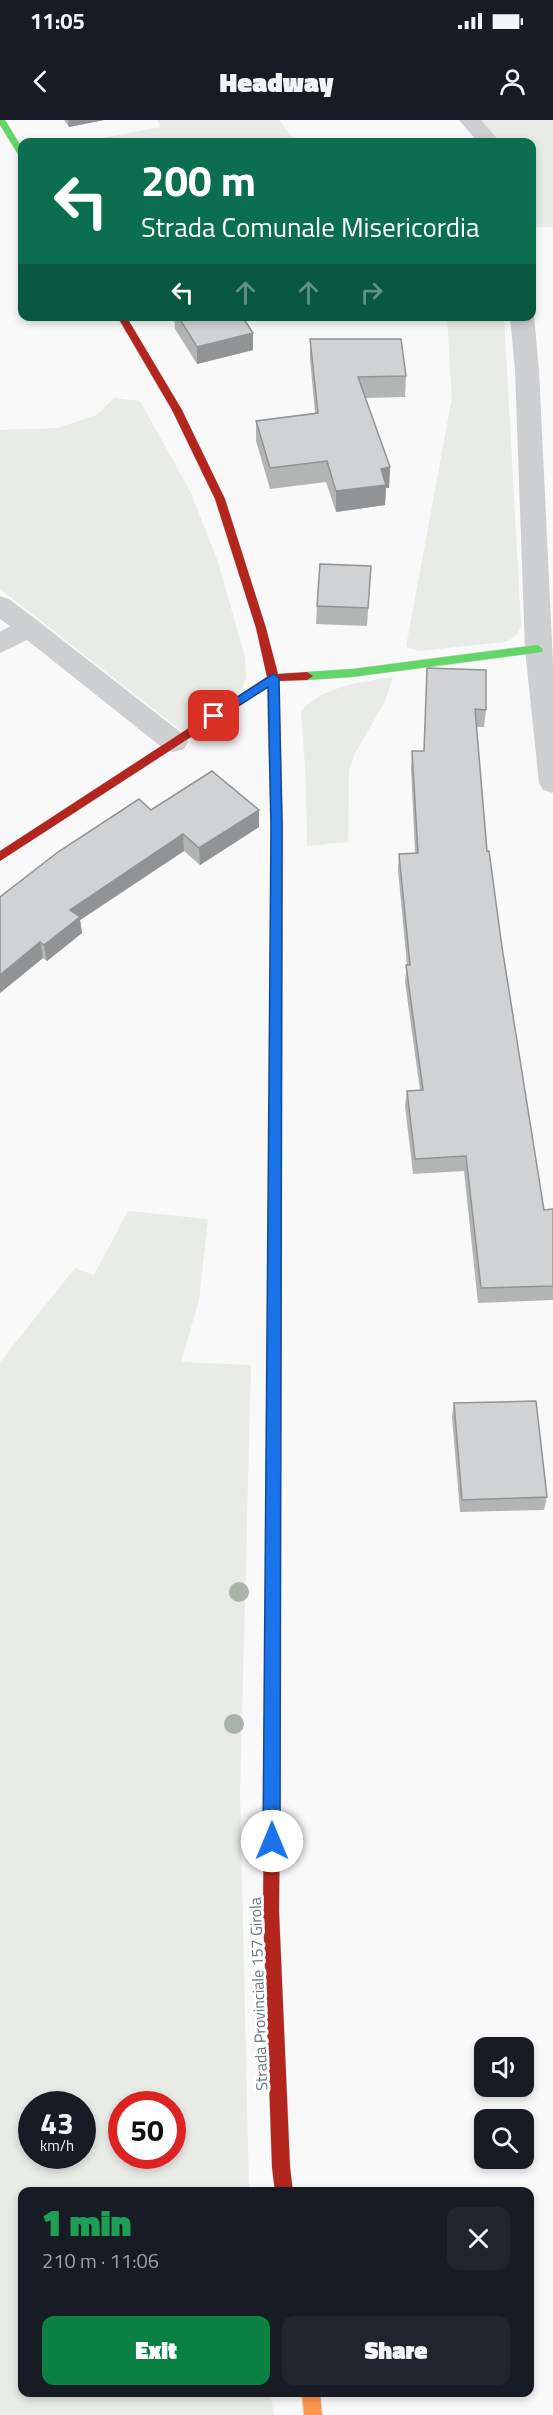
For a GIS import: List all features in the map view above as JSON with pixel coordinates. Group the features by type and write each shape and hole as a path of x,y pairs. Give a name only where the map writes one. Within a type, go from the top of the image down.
{"main road":[{"path":"1,120 18,148"},
{"name":"Strada Provinciale 157 Girola","path":"124,321 177,410 220,499 261,628 273,678 277,827 271,1911 281,2167 284,2187"},
{"path":"0,857 273,678 352,673 538,649"},
{"path":"311,2397 314,2415"}],"street":[{"path":"470,120 486,138"},
{"path":"522,321 527,370 538,649 553,783"},
{"path":"0,605 174,742"},
{"path":"0,644 29,627"}],"shaded area":[{"path":"157,120 279,120 293,138 103,138 160,127"},
{"path":"478,120 553,120 553,227 536,227 536,138 494,138"},
{"path":"447,321 504,321 521,625 516,636 505,642 419,651 406,647 452,398"},
{"path":"114,398 140,401 191,493 218,562 245,657 246,677 241,692 183,732 0,589 0,430 58,428 97,415"},
{"path":"393,677 385,701 354,755 349,771 348,842 307,846 306,781 301,711 320,696 344,686"},
{"path":"128,1211 208,1219 199,1300 181,1362 251,1365 240,1793 249,2187 18,2187 18,2397 271,2397 274,2415 0,2415 0,1362 75,1268 94,1275"}],"building":[{"path":"181,321 245,321 253,333 197,347"},
{"path":"310,339 401,339 406,376 358,377 390,467 381,469 386,485 336,491 327,461 270,468 256,421 318,413"},
{"path":"320,564 371,566 368,608 317,606"},
{"path":"427,668 486,670 486,710 475,709 487,851 489,851 544,1210 553,1209 553,1286 481,1288 466,1156 415,1159 407,1091 423,1090 406,965 410,965 399,854 418,853 412,751 424,751"},
{"path":"212,771 259,810 199,848 183,834 70,910 80,917 44,945 40,942 0,975 0,897 58,852 139,799 151,810"},
{"path":"536,1401 547,1497 462,1500 454,1403"}],"traffic: fast":[{"path":"1,120 18,148"},
{"path":"307,676 352,673 538,649"}],"traffic: slow":[{"path":"274,722 277,827 276,1097"},
{"path":"272,1807 274,1441"},
{"path":"311,2397 313,2415"}],"traffic: jam":[{"path":"124,321 177,410 220,499 261,628 273,678 274,722"},
{"path":"0,857 273,678 307,676"},
{"path":"274,1441 276,1097"},
{"path":"272,1807 271,1911 283,2187"}],"route":[{"path":"214,716 273,678 277,827 272,1841"}]}
